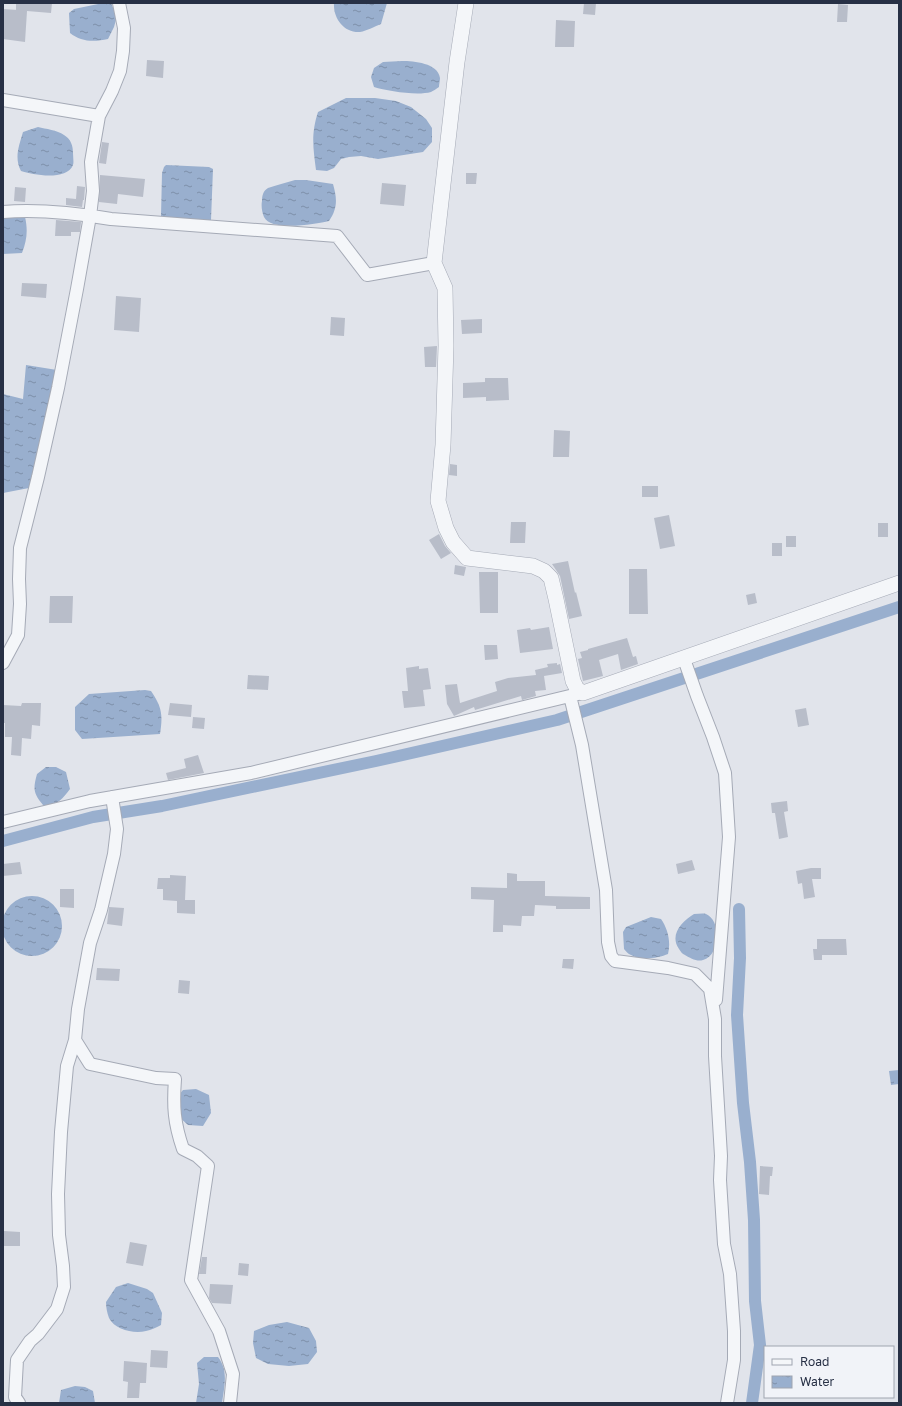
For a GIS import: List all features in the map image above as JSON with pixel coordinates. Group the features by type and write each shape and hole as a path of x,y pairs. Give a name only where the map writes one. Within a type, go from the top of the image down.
{"street":[{"path":"3,663 18,635 20,604 20,548 58,388 90,216 93,191 91,162 99,116 120,72 124,28 119,3"},
{"path":"466,3 457,62 434,263 445,288 446,346 443,445 438,501 446,528 453,542 467,558 533,566 544,571 551,578 573,681 577,689 576,694 582,745 606,890 608,942 611,956 615,961 668,968 695,974 710,989 714,1015"},
{"path":"3,100 99,116"},
{"path":"3,212 27,210 111,219 337,236 367,275 434,263"},
{"path":"3,822 90,801 251,772 576,694 684,659 899,583"},
{"path":"684,659 713,736 725,773 729,837 714,1015 715,1056 722,1156 720,1180 724,1244 730,1274 734,1331 734,1360 726,1403"},
{"path":"19,1403 15,1397 17,1360 30,1341 38,1334 57,1309 64,1287 63,1266 58,1236 58,1194 61,1132 67,1066 75,1040 78,1009 90,943 101,910 114,854 117,828 112,797"},
{"path":"75,1040 90,1064 156,1078 175,1079 173,1101 176,1129 183,1149 197,1156 208,1166 191,1280 219,1331 233,1374 230,1403"}],"water":[{"path":"103,3 111,3 117,16 114,27 108,39 98,41 83,40 70,33 69,13 74,9"},
{"path":"334,3 387,3 381,24 365,31 354,32 341,24 335,14"},
{"path":"402,61 425,64 435,69 440,78 439,87 431,92 410,93 374,87 371,77 374,68 383,62"},
{"path":"346,98 375,98 396,101 411,107 426,119 432,128 432,142 423,152 378,159 361,156 349,157 341,159 334,168 327,171 316,170 313,141 314,127 318,112"},
{"path":"38,127 61,133 70,141 73,148 73,165 70,170 57,175 49,176 21,171 18,157 23,132"},
{"path":"166,165 209,167 213,169 211,220 209,222 164,220 161,216 162,173"},
{"path":"295,180 333,184 336,203 334,212 329,221 294,226 284,226 268,222 262,211 263,195 265,191 268,188"},
{"path":"3,216 25,217 26,235 22,253 3,254"},
{"path":"26,365 57,370 29,488 3,493 3,394 23,399"},
{"path":"145,690 151,691 161,711 160,734 82,739 75,730 75,707 89,694"},
{"path":"46,767 56,767 66,772 70,789 62,799 56,803 43,805 37,797 35,783 37,774"},
{"path":"32,896 49,901 57,909 62,926 57,943 49,951 32,956 15,951 7,943 2,926 7,909 15,901"},
{"path":"694,914 706,914 715,924 717,931 716,946 709,957 703,960 694,959 682,953 676,944 675,939 681,924"},
{"path":"651,917 661,919 665,927 669,940 668,954 655,958 639,958 630,955 624,949 623,932 626,927"},
{"path":"899,1070 899,1084 891,1085 889,1071"},
{"path":"196,1089 209,1095 211,1113 203,1126 188,1125 178,1116 178,1096 183,1090"},
{"path":"128,1283 147,1289 153,1293 162,1313 161,1325 148,1331 136,1332 120,1328 112,1322 106,1308 106,1302 116,1287"},
{"path":"287,1322 309,1328 316,1341 317,1352 308,1364 289,1366 268,1364 256,1358 253,1343 254,1331 269,1325"},
{"path":"204,1357 218,1357 224,1368 225,1385 222,1403 196,1403 199,1384 197,1363"},
{"path":"75,1386 85,1387 93,1391 95,1403 59,1403 61,1390"}],"building":[{"path":"16,3 52,3 51,13 27,11 25,42 3,39 3,9 16,10"},
{"path":"584,3 596,3 595,15 583,14"},
{"path":"838,4 848,5 847,22 837,22"},
{"path":"556,20 575,21 574,47 555,47"},
{"path":"147,60 164,61 163,78 146,76"},
{"path":"102,142 109,143 106,164 99,163"},
{"path":"466,173 477,173 476,184 466,184"},
{"path":"100,175 145,179 143,197 118,194 117,204 99,202"},
{"path":"382,183 406,185 404,206 380,204"},
{"path":"77,186 85,187 82,207 66,205 66,198 76,199"},
{"path":"15,187 26,188 25,202 14,201"},
{"path":"56,220 81,222 80,232 71,232 71,236 55,236"},
{"path":"22,283 47,284 46,298 21,296"},
{"path":"116,296 141,298 139,332 114,330"},
{"path":"331,317 345,318 344,336 330,335"},
{"path":"482,319 482,333 462,334 461,320"},
{"path":"437,346 436,367 425,367 424,347"},
{"path":"485,378 508,378 509,400 486,401 486,397 463,398 463,383 485,382"},
{"path":"554,430 570,431 569,457 553,457"},
{"path":"450,464 457,465 457,476 449,475"},
{"path":"642,486 658,486 658,497 642,497"},
{"path":"669,515 675,546 660,549 654,518"},
{"path":"511,522 526,522 525,543 510,543"},
{"path":"878,523 888,523 888,537 878,537"},
{"path":"439,534 445,546 451,553 441,559 429,540"},
{"path":"786,536 796,536 796,547 786,547"},
{"path":"772,543 782,543 782,556 772,556"},
{"path":"568,561 582,616 569,619 560,576 552,564"},
{"path":"455,565 466,567 464,576 454,574"},
{"path":"629,569 647,569 648,614 629,614"},
{"path":"479,572 498,572 498,613 480,613"},
{"path":"755,593 757,603 748,605 746,595"},
{"path":"50,596 73,596 72,623 49,623"},
{"path":"549,627 553,649 520,653 517,630 530,628 531,630"},
{"path":"627,638 633,657 636,656 638,664 621,670 618,654 599,660 603,676 583,681 578,659 582,658 580,652"},
{"path":"484,645 497,645 498,659 485,660"},
{"path":"557,663 557,665 560,664 562,673 544,676 546,690 535,691 536,696 522,700 521,696 475,710 474,707 454,716 447,704 445,685 457,684 460,703 497,691 495,682 508,678 536,675 535,670 548,667 547,664"},
{"path":"419,666 419,669 428,668 431,689 423,690 425,706 404,708 402,691 408,691 406,668"},
{"path":"248,675 269,676 268,690 247,689"},
{"path":"22,703 41,703 40,726 32,725 31,739 22,738 21,756 11,755 12,737 5,737 3,705 21,706"},
{"path":"170,703 192,705 191,717 168,715"},
{"path":"806,708 809,725 798,727 795,710"},
{"path":"193,717 205,718 204,729 192,728"},
{"path":"198,755 204,773 168,780 166,773 186,768 184,759"},
{"path":"787,801 788,811 784,812 788,837 779,839 775,813 772,813 771,803"},
{"path":"692,860 695,870 678,874 676,864"},
{"path":"20,862 22,874 3,876 3,864"},
{"path":"821,868 821,879 812,879 815,897 804,899 802,883 798,884 796,871"},
{"path":"507,873 517,874 517,881 545,881 545,896 590,897 590,909 556,909 556,906 535,905 534,916 522,916 521,926 503,925 503,932 493,932 494,900 471,899 471,887 507,888"},
{"path":"170,875 186,876 185,900 195,900 195,914 177,913 177,901 163,900 163,889 157,889 158,878 170,878"},
{"path":"60,889 74,889 74,908 60,907"},
{"path":"109,907 124,908 122,926 107,924"},
{"path":"817,939 846,939 847,955 822,955 822,960 814,960 813,949 817,949"},
{"path":"563,959 574,959 573,969 562,968"},
{"path":"97,968 120,969 119,981 96,980"},
{"path":"179,980 190,981 189,994 178,993"},
{"path":"760,1166 773,1167 772,1176 770,1176 769,1195 759,1194"},
{"path":"4,1231 20,1232 20,1246 4,1246"},
{"path":"130,1242 147,1245 143,1266 126,1263"},
{"path":"202,1257 207,1257 206,1274 199,1274"},
{"path":"239,1263 249,1264 248,1276 238,1275"},
{"path":"210,1284 233,1285 231,1304 212,1303 209,1298"},
{"path":"151,1350 168,1351 167,1368 150,1367"},
{"path":"124,1361 147,1363 146,1383 140,1383 139,1398 127,1398 128,1382 123,1381"}],"waterway":[{"path":"3,841 93,817 162,806 376,761 557,720 899,607"},
{"path":"739,909 740,958 737,1015 743,1103 750,1162 754,1220 755,1301 760,1345 752,1403"}]}
